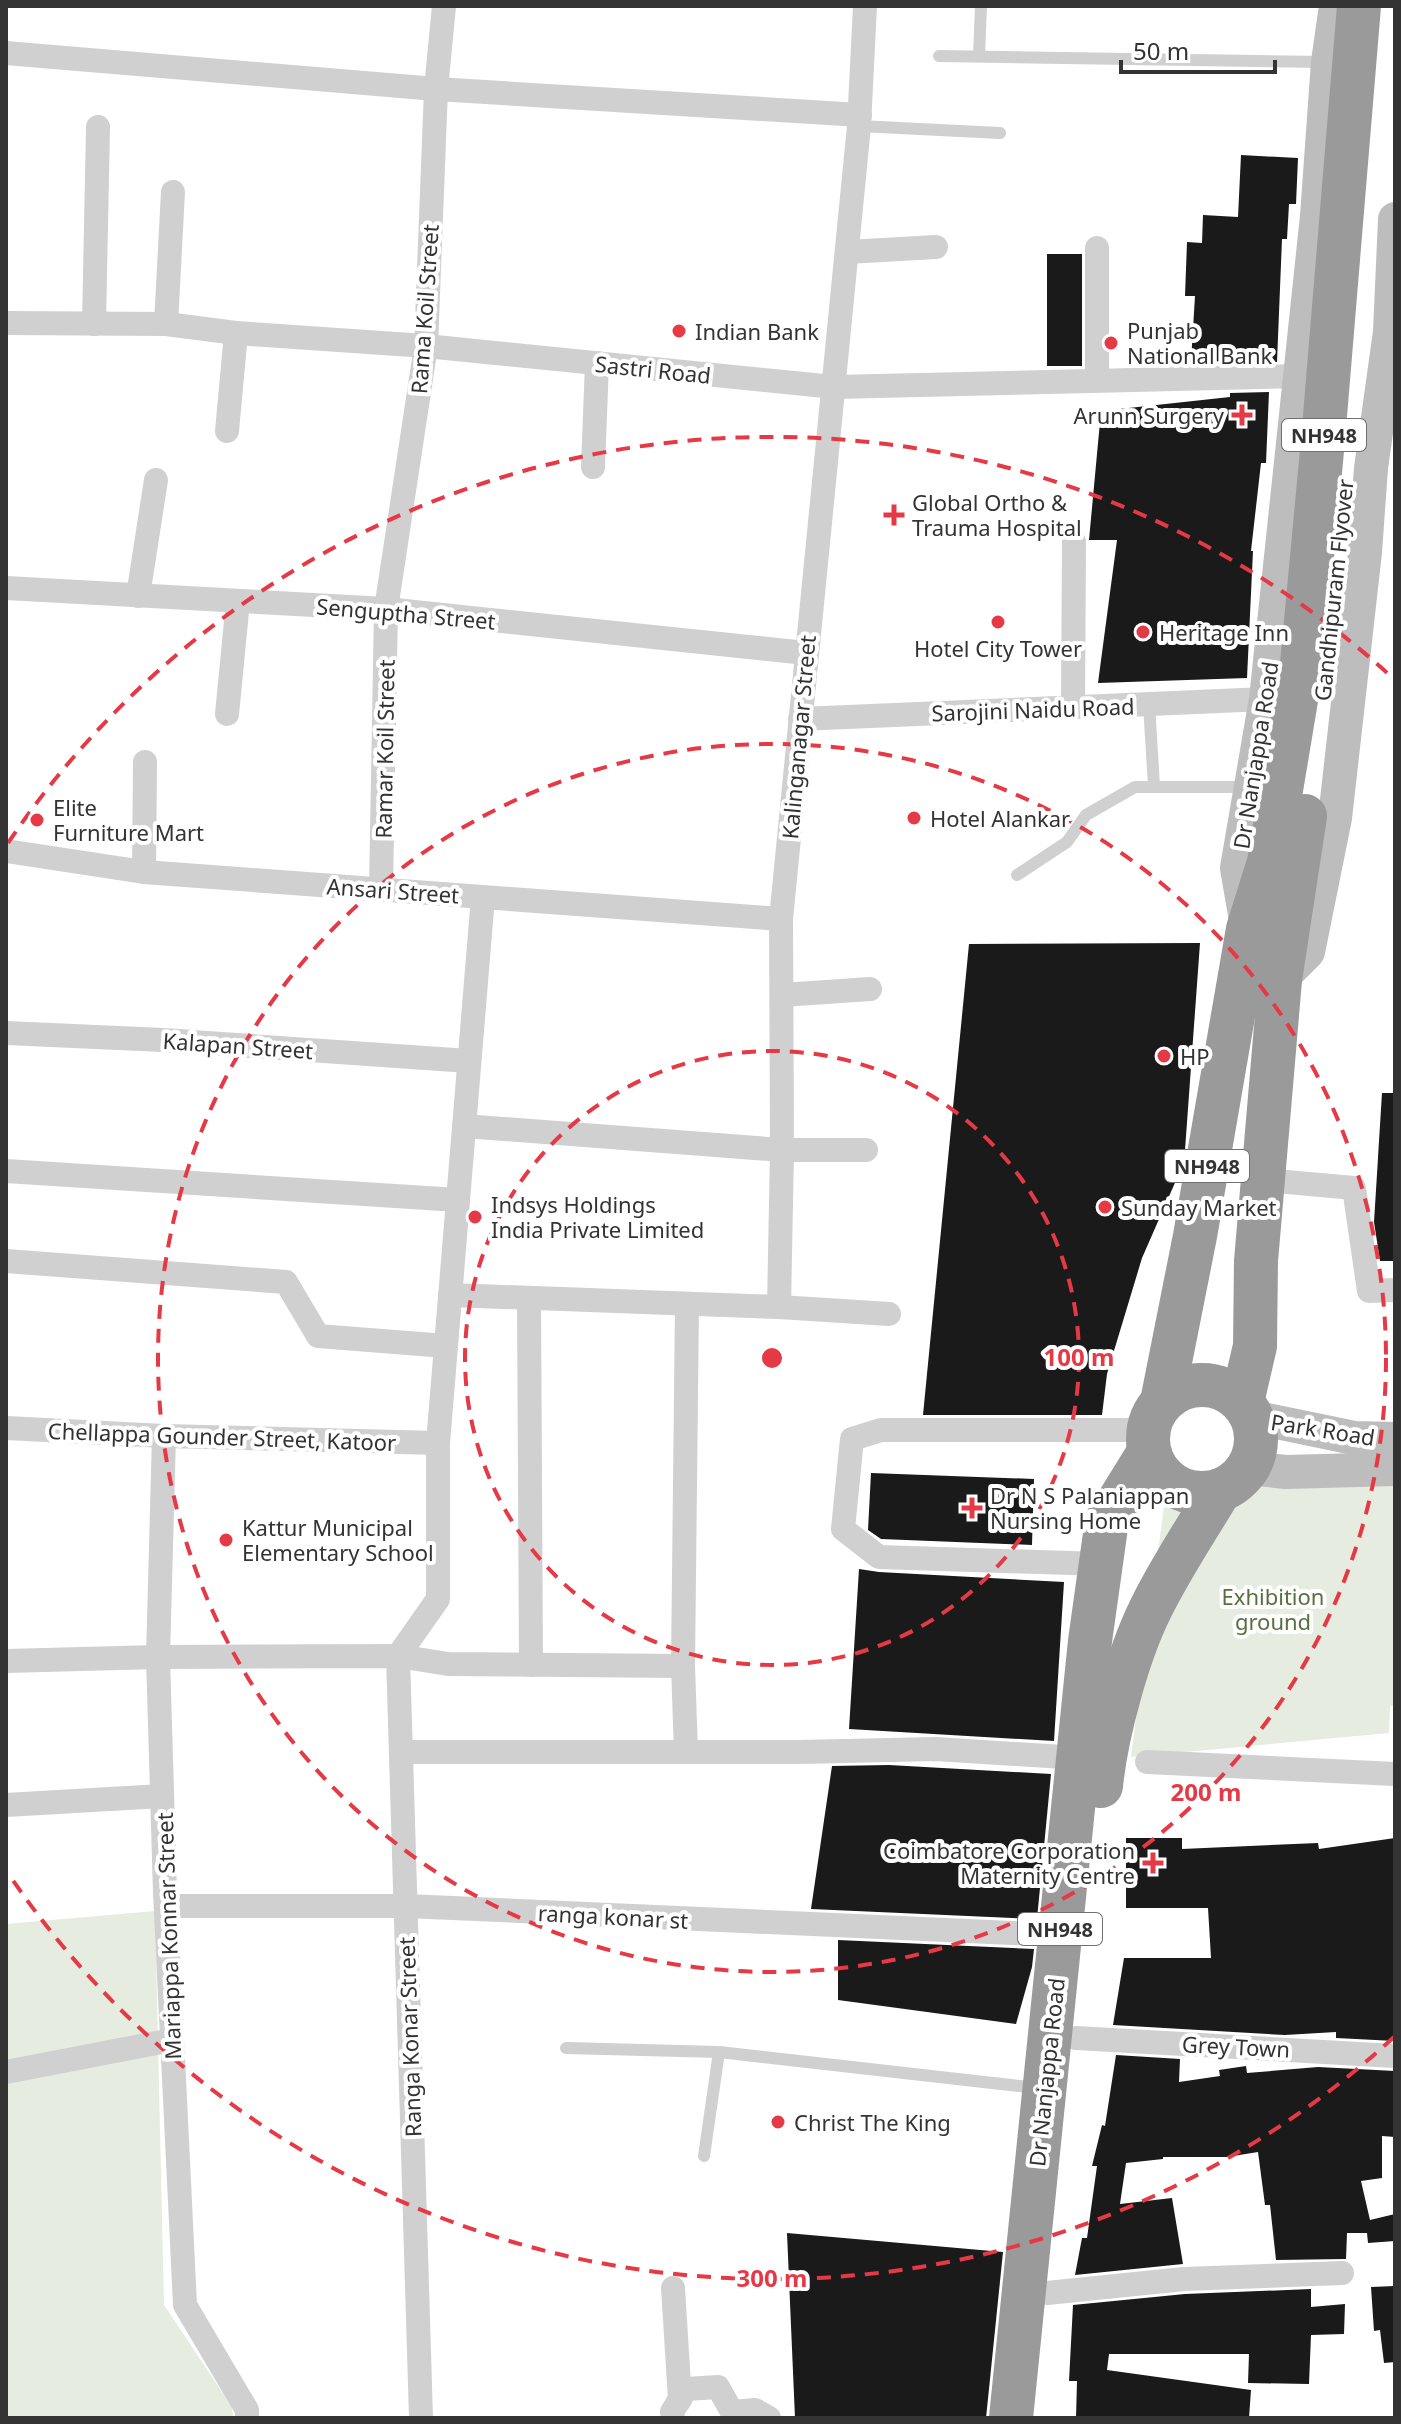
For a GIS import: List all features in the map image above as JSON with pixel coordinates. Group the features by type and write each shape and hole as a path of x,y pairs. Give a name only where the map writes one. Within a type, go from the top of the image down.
{"highway":[{"name":"Gandhipuram Flyover","path":"1280,980 1283,863 1323,440 1359,6"},
{"name":"Gandhipuram Flyover","path":"1248,929 1283,863 1327,672 1383,6"},
{"name":"Dr Nanjappa Road","path":"1033,2418 1076,2038 1084,1826 1079,1758 1090,1641 1107,1520 1153,1428 1195,1236 1248,929"},
{"name":"NH948","path":"1234,1479 1255,1452 1257,1434 1247,1409 1255,1346 1256,1261 1280,980"},
{"path":"1234,1479 1202,1493 1184,1490 1168,1482 1156,1468 1153,1428 1176,1391 1193,1385 1211,1385 1228,1391 1247,1409"},
{"name":"Dr Nanjappa Road","path":"1011,2418 1060,1935 1084,1826 1126,1676 1151,1609 1234,1479"}],"street":[{"name":"Rama Koil Street","path":"386,609 426,346 436,89 444,6"},
{"name":"Kalinganagar Street","path":"782,1150 781,919 847,252 865,6"},
{"name":"Dr Nanjappa Road","path":"1248,929 1237,868 1266,699 1336,6"},
{"path":"6,53 859,120"},
{"path":"94,324 98,127"},
{"path":"166,324 173,192"},
{"path":"1280,980 1308,952 1335,818 1359,610 1371,468 1392,332 1395,219"},
{"path":"847,252 936,247"},
{"path":"1097,248 1097,380"},
{"name":"Sastri Road","path":"6,323 166,324 236,333 426,346 834,387 1301,376"},
{"path":"227,431 236,333"},
{"path":"593,467 597,363"},
{"path":"138,596 156,480"},
{"path":"1073,707 1074,542"},
{"name":"Senguptha Street","path":"6,588 386,609 806,653"},
{"path":"227,714 238,601"},
{"name":"Ramar Koil Street","path":"381,889 386,609"},
{"name":"Sarojini Naidu Road","path":"800,719 1266,699"},
{"path":"144,872 145,762"},
{"name":"Ansari Street","path":"6,851 144,872 781,919"},
{"path":"398,1656 438,1599 438,1443 483,897"},
{"path":"782,995 870,989"},
{"name":"Kalapan Street","path":"6,1033 163,1040 469,1061"},
{"path":"464,1126 782,1150 866,1150"},
{"path":"779,1307 782,1150"},
{"path":"6,1171 458,1200"},
{"path":"1264,1180 1354,1188 1369,1291 1395,1290"},
{"path":"6,1261 286,1282 318,1336 446,1346"},
{"path":"450,1295 889,1314"},
{"path":"529,1298 531,1665"},
{"path":"686,1752 683,1666 687,1304"},
{"name":"Park Road","path":"1247,1409 1354,1438 1395,1439"},
{"name":"Chellappa Gounder Street, Katoor","path":"6,1428 164,1436 438,1443"},
{"path":"1101,1564 879,1557 843,1529 852,1439 881,1430 1153,1428"},
{"name":"Mariappa Konnar Street","path":"164,1436 158,1657 185,2305 247,2410 247,2418"},
{"path":"1234,1479 1286,1472 1395,1469"},
{"path":"6,1661 398,1656 448,1664 683,1666"},
{"name":"Ranga Konar Street","path":"398,1656 421,2418"},
{"path":"401,1752 936,1749 1079,1758"},
{"path":"1147,1762 1395,1774"},
{"path":"6,1805 162,1796"},
{"name":"ranga konar st","path":"166,1906 406,1906 1060,1935"},
{"name":"Grey Town","path":"1076,2038 1395,2056"},
{"path":"6,2072 172,2040"},
{"path":"1047,2293 1184,2279 1342,2273"},
{"path":"673,2288 676,2409"},
{"path":"676,2409 686,2389 718,2387 732,2412 755,2410 769,2418"}],"lane":[{"path":"979,56 981,6"},
{"path":"939,56 1328,62"},
{"path":"859,120 1000,133"},
{"path":"1149,704 1154,786"},
{"path":"1017,875 1067,842 1086,815 1135,787 1251,787"},
{"path":"566,2048 719,2052 1044,2089"},
{"path":"704,2156 719,2052"}],"green space":[{"name":"Exhibition ground","path":"1395,1476 1395,1706 1390,1706 1389,1733 1131,1757 1166,1491 1206,1479"},
{"path":"155,1911 164,2305 232,2407 233,2418 6,2418 6,1924"}],"building":[{"path":"1241,155 1298,158 1296,204 1289,204 1287,239 1282,239 1277,362 1191,361 1195,296 1185,296 1187,242 1202,243 1203,215 1238,217"},
{"path":"1047,254 1082,254 1082,366 1047,366"},
{"path":"1269,392 1266,463 1261,463 1251,551 1247,678 1098,683 1117,540 1089,540 1101,411 1230,397 1230,393"},
{"path":"1200,943 1185,1150 1181,1169 1142,1258 1107,1374 1102,1415 923,1415 969,944"},
{"path":"1382,1093 1395,1093 1395,1261 1380,1261 1374,1222"},
{"path":"871,1473 1034,1479 1032,1545 881,1539 868,1530"},
{"path":"859,1569 1064,1582 1054,1741 849,1729"},
{"path":"889,1765 1051,1774 1037,1919 811,1909 832,1766"},
{"path":"1126,1838 1182,1838 1182,1849 1318,1843 1319,1849 1395,1838 1395,2041 1336,2038 1336,2032 1285,2035 1113,2025 1124,1958 1211,1958 1208,1908 1126,1908"},
{"path":"838,1940 1034,1949 1016,2024 838,2000"},
{"path":"1116,2055 1180,2059 1179,2082 1220,2076 1219,2070 1246,2066 1247,2073 1318,2067 1395,2071 1395,2137 1382,2136 1382,2178 1361,2181 1370,2220 1395,2214 1395,2241 1368,2243 1367,2233 1347,2233 1346,2259 1276,2260 1270,2205 1265,2205 1258,2152 1227,2157 1163,2157 1126,2163 1120,2204 1172,2198 1183,2264 1075,2275 1082,2238 1087,2238 1097,2166 1092,2166 1102,2125 1105,2126"},
{"path":"787,2233 1003,2252 986,2418 795,2418"},
{"path":"1395,2286 1395,2362 1384,2363 1380,2330 1374,2331 1371,2287"},
{"path":"1311,2289 1311,2307 1345,2304 1344,2334 1311,2335 1309,2384 1248,2383 1249,2354 1109,2354 1107,2370 1251,2390 1249,2418 1076,2418 1077,2381 1069,2381 1073,2305 1185,2294"}],"place":[{"name":"Indian Bank","path":"679,331"},
{"name":"Punjab National Bank","path":"1111,343"},
{"name":"Arunn Surgery","path":"1242,415"},
{"name":"Global Ortho & Trauma Hospital","path":"894,515"},
{"name":"Hotel City Tower","path":"998,622"},
{"name":"Heritage Inn","path":"1143,632"},
{"name":"Hotel Alankar","path":"914,818"},
{"name":"Elite Furniture Mart","path":"37,820"},
{"name":"HP","path":"1164,1056"},
{"name":"Sunday Market","path":"1105,1207"},
{"name":"Indsys Holdings India Private Limited","path":"475,1217"},
{"name":"Dr N S Palaniappan Nursing Home","path":"972,1508"},
{"name":"Kattur Municipal Elementary School","path":"226,1540"},
{"name":"Coimbatore Corporation Maternity Centre","path":"1153,1863"},
{"name":"Christ The King","path":"778,2122"}]}
